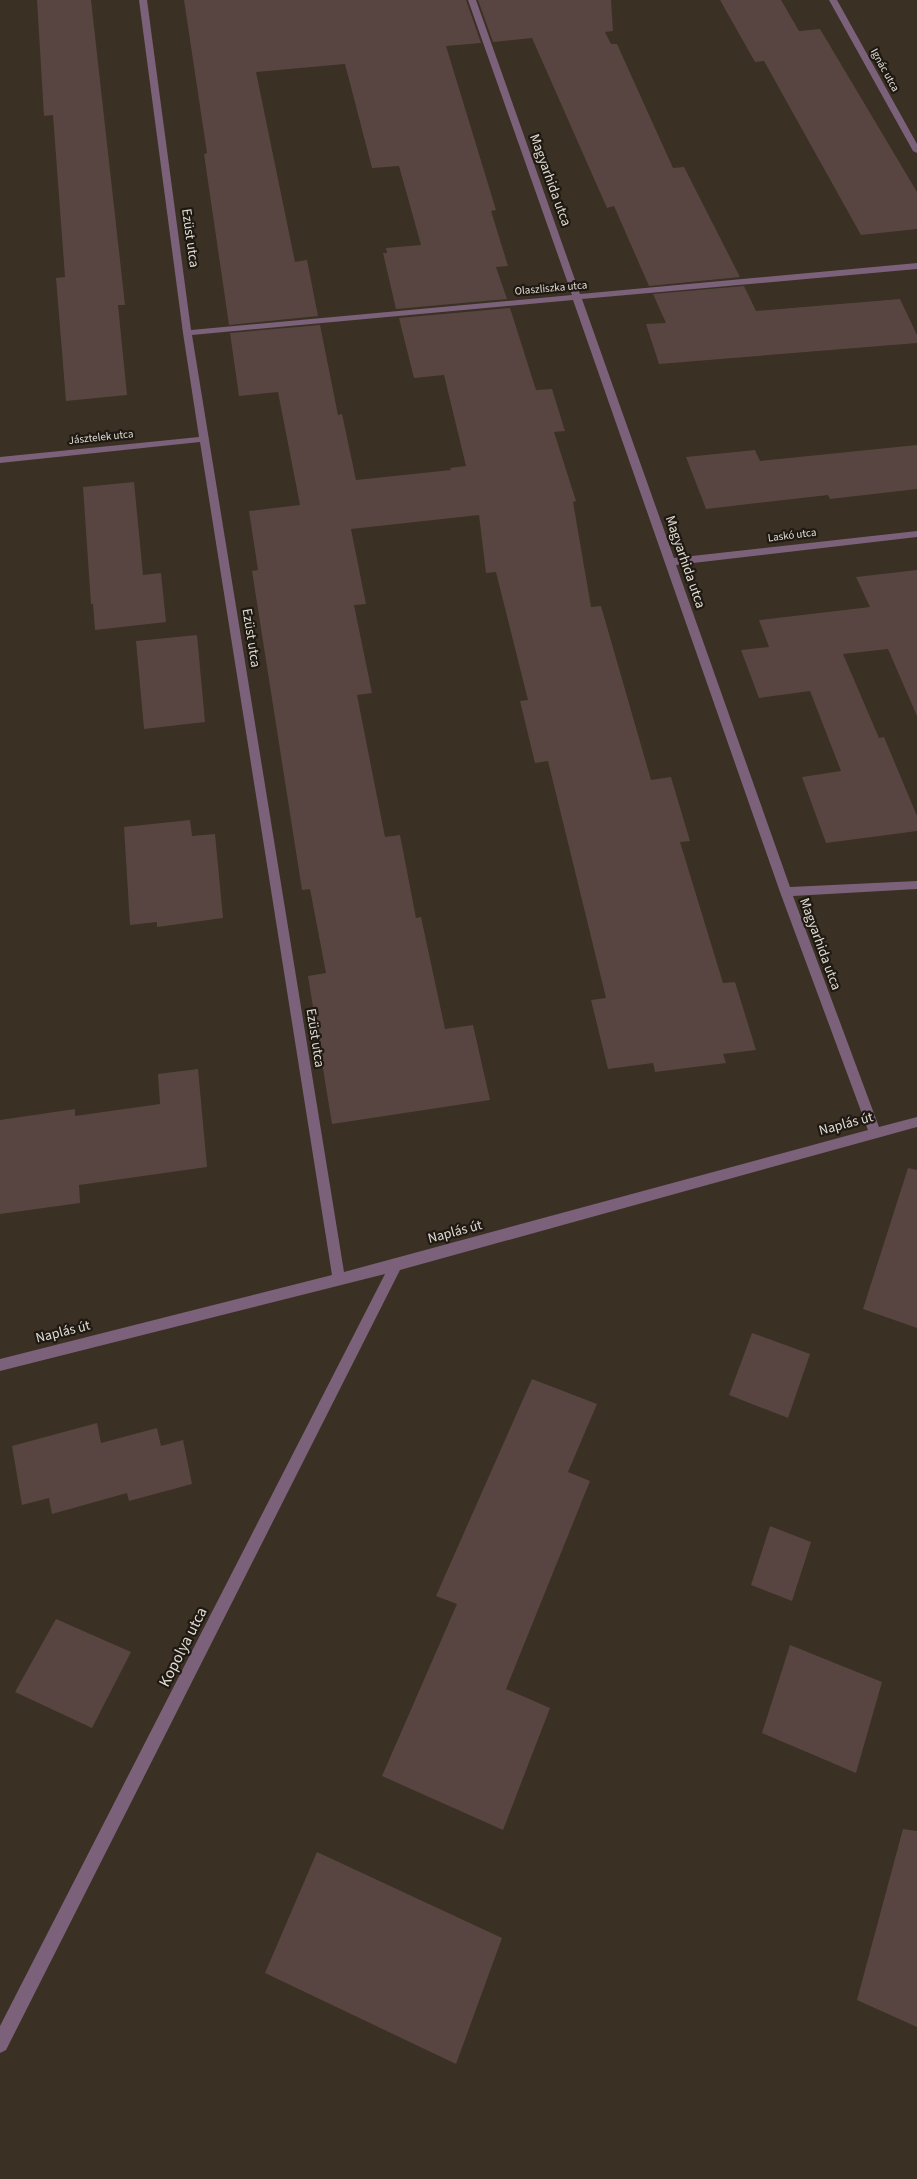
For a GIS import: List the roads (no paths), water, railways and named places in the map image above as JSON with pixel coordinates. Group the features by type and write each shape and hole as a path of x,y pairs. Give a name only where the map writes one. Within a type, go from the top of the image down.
{"street":[{"name":"Ezüst utca","path":"143,0 187,333 339,1280"},
{"name":"Magyarhida utca","path":"472,0 786,892 875,1132"},
{"name":"Ignác utca","path":"833,0 917,151"},
{"name":"Olaszliszka utca","path":"187,333 917,266"},
{"name":"Jásztelek utca","path":"0,460 204,439"},
{"name":"Laskó utca","path":"670,562 917,534"},
{"path":"786,892 917,885"},
{"name":"Naplás út","path":"0,1365 396,1265 917,1122"},
{"name":"Kopolya utca","path":"0,2044 396,1265"}]}
